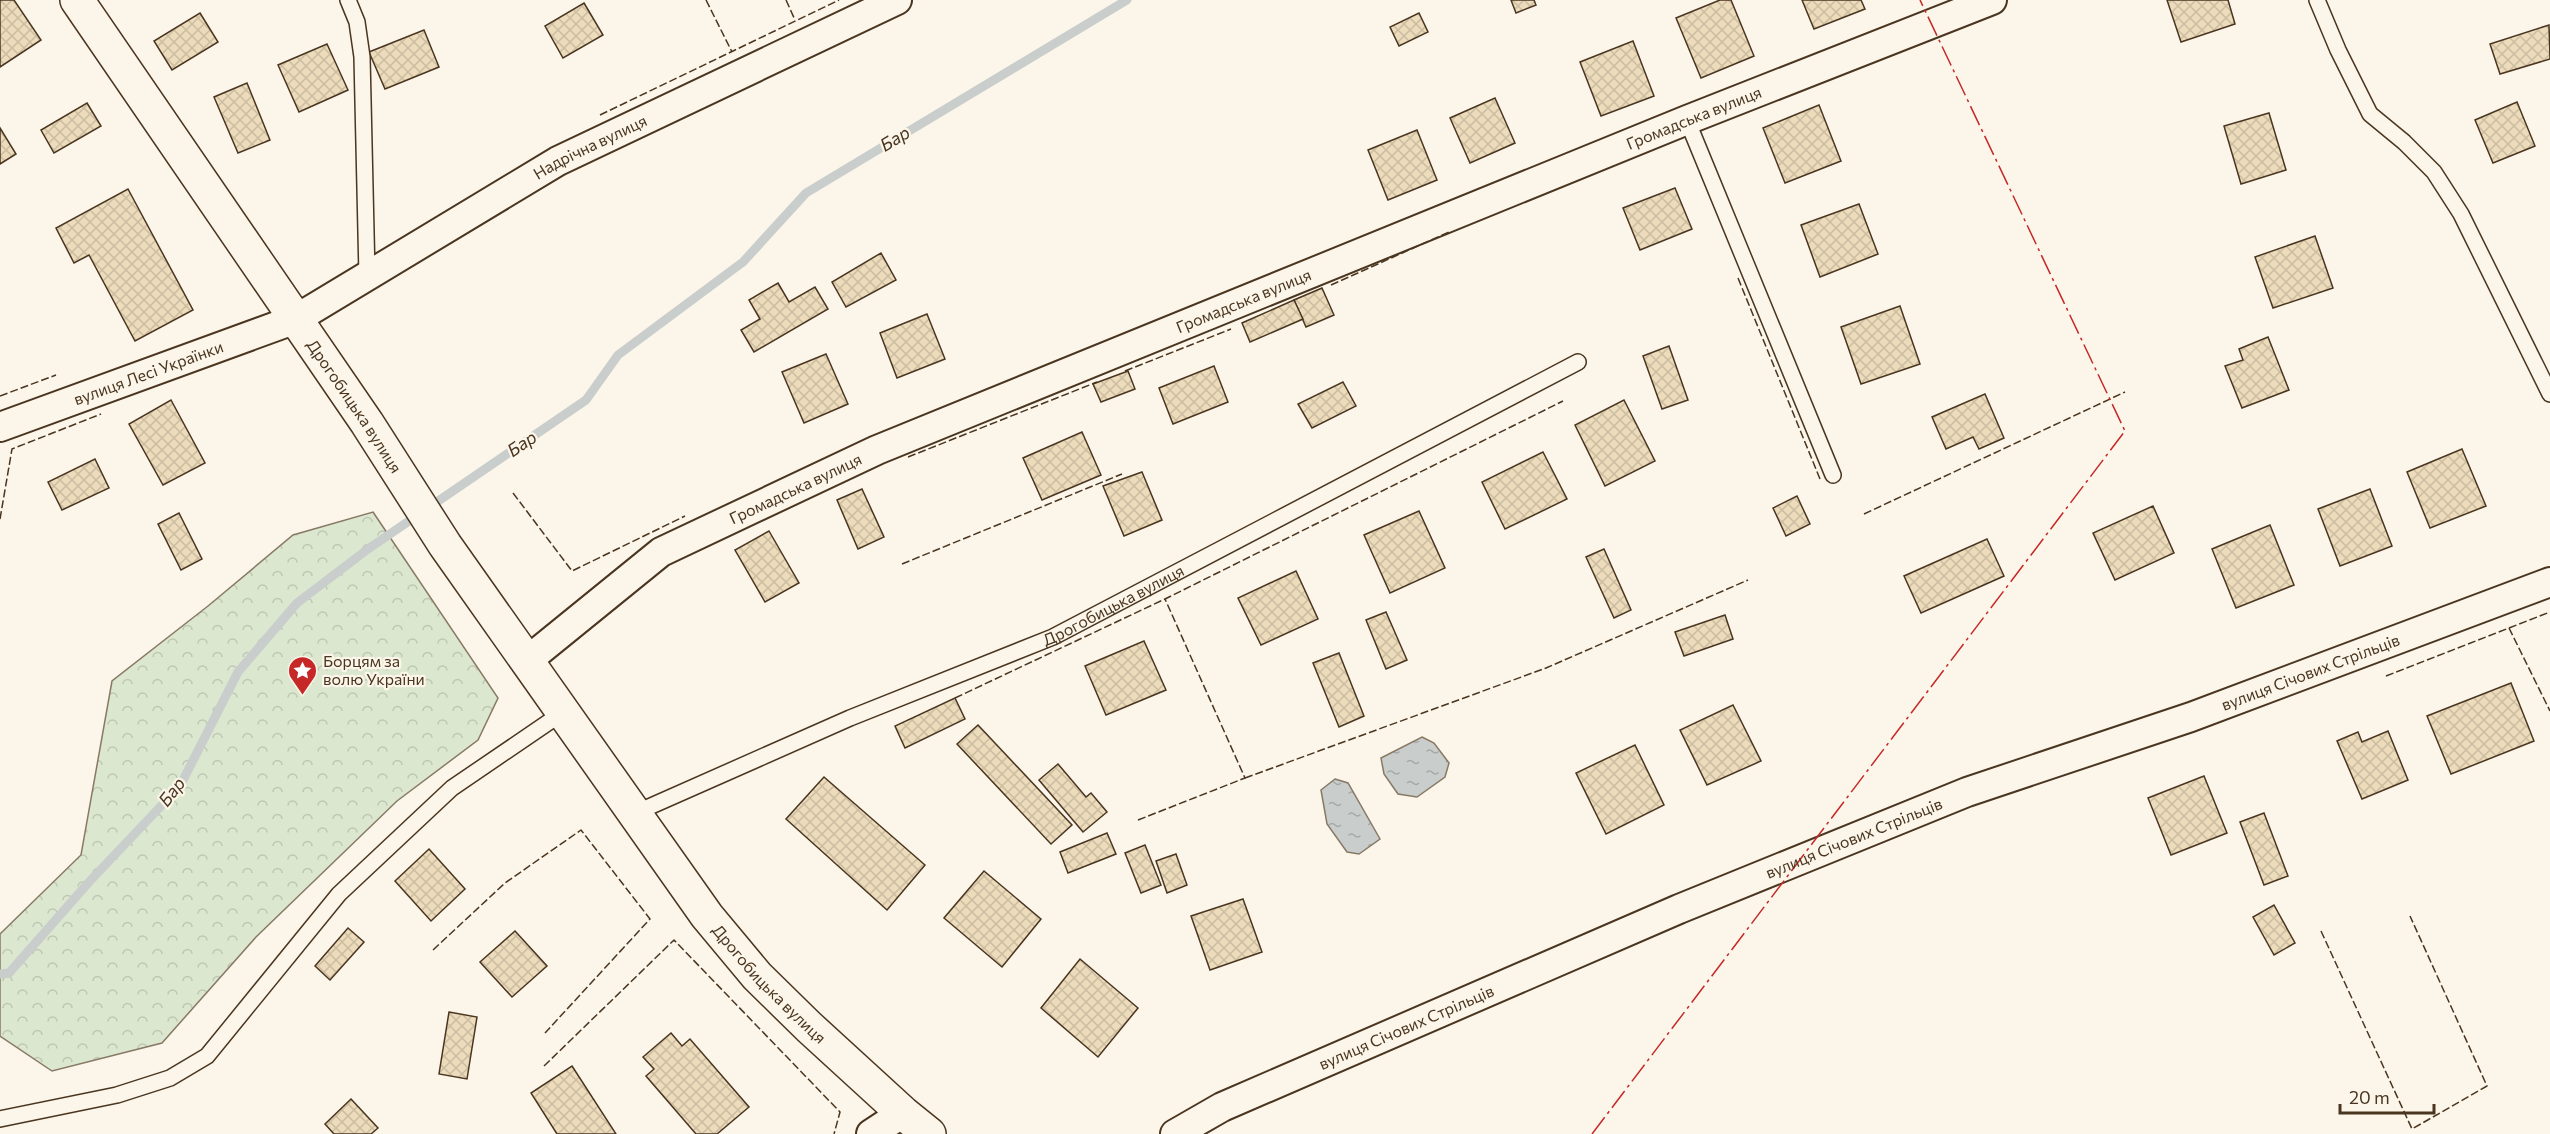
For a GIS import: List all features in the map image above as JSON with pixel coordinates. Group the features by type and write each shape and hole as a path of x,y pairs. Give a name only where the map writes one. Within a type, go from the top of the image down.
{"main road":[{"name":"Дрогобицька вулиця","path":"77,0 367,423 445,544 707,916 757,976 903,1113 929,1134"}],"street":[{"name":"Надрічна вулиця","path":"296,319 558,161 897,0"},
{"name":"Громадська вулиця","path":"528,660 661,552 878,450 1687,120 1992,0"},
{"name":"вулиця Лесі Українки","path":"0,427 296,319"},
{"name":"вулиця Січових Стрільців","path":"1175,1134 1222,1107 1679,909 1967,792 2191,717 2550,582"},
{"path":"871,1134 903,1113"}],"lane":[{"path":"348,0 357,22 362,57 367,276"},
{"path":"2317,0 2338,50 2370,114 2404,142 2434,172 2461,214 2550,394"},
{"path":"1687,120 1833,475"},
{"name":"Дрогобицька вулиця","path":"633,814 850,718 1053,636 1578,362"},
{"path":"0,1119 117,1095 170,1078 207,1056 339,894 452,788 562,713"}],"green space":[{"path":"373,512 498,698 478,740 397,801 256,937 162,1043 52,1071 0,1036 0,934 81,855 112,681 208,606 293,535"}],"water":[{"path":"1422,737 1434,743 1449,763 1445,777 1417,797 1398,794 1384,774 1381,758"},
{"path":"1335,779 1348,783 1380,839 1359,854 1347,852 1327,824 1321,790"}],"building":[{"path":"0,0 14,0 41,40 0,67"},
{"path":"1511,0 1534,0 1536,5 1516,13"},
{"path":"1720,0 1731,0 1754,56 1701,78 1676,18"},
{"path":"1802,0 1861,0 1865,9 1814,29"},
{"path":"2167,0 2228,0 2235,24 2181,42"},
{"path":"584,3 603,35 563,58 545,26"},
{"path":"200,13 218,42 172,70 154,41"},
{"path":"1419,13 1428,32 1399,46 1390,27"},
{"path":"2549,25 2550,59 2500,74 2490,44"},
{"path":"424,30 439,67 385,89 369,52"},
{"path":"1633,41 1654,96 1601,116 1580,62"},
{"path":"327,44 348,90 299,112 278,65"},
{"path":"247,83 270,140 238,153 214,97"},
{"path":"1495,98 1515,143 1470,163 1450,118"},
{"path":"2517,102 2535,146 2493,163 2475,120"},
{"path":"87,103 101,126 54,153 41,130"},
{"path":"1819,105 1841,161 1785,183 1763,128"},
{"path":"2269,113 2286,170 2241,184 2224,126"},
{"path":"0,128 16,154 0,164"},
{"path":"1417,130 1437,180 1388,200 1368,150"},
{"path":"1675,188 1692,229 1640,250 1623,208"},
{"path":"128,189 193,310 135,341 89,255 74,263 56,228"},
{"path":"1859,204 1878,254 1820,277 1801,225"},
{"path":"2315,236 2333,288 2273,308 2255,257"},
{"path":"881,253 896,280 846,307 832,282"},
{"path":"778,283 789,302 815,287 828,309 754,352 741,330 760,319 749,300"},
{"path":"1322,288 1334,315 1306,327 1294,300"},
{"path":"1294,300 1303,319 1250,342 1242,323"},
{"path":"1900,306 1920,364 1861,384 1841,327"},
{"path":"927,314 945,359 897,378 880,333"},
{"path":"2268,337 2289,390 2242,408 2225,366 2243,360 2239,349"},
{"path":"1669,346 1688,400 1662,409 1643,356"},
{"path":"826,354 848,404 804,423 782,372"},
{"path":"1214,366 1228,402 1173,424 1159,388"},
{"path":"1128,371 1135,389 1101,402 1093,384"},
{"path":"1343,382 1356,406 1312,428 1298,404"},
{"path":"1985,394 2004,438 1979,449 1973,437 1946,449 1932,417"},
{"path":"171,400 205,463 163,485 129,424"},
{"path":"1624,400 1655,461 1605,486 1575,425"},
{"path":"1082,432 1101,475 1042,500 1023,458"},
{"path":"2462,449 2486,506 2430,528 2407,472"},
{"path":"1543,452 1567,499 1505,529 1482,482"},
{"path":"95,459 109,488 62,510 48,482"},
{"path":"1142,472 1162,520 1124,536 1103,486"},
{"path":"862,489 884,537 858,549 837,500"},
{"path":"2370,489 2392,546 2340,566 2318,509"},
{"path":"1797,496 1810,524 1786,536 1773,508"},
{"path":"2153,506 2174,553 2115,580 2093,533"},
{"path":"1419,511 1445,568 1390,593 1364,535"},
{"path":"179,513 202,559 181,570 158,524"},
{"path":"2270,525 2294,585 2236,608 2212,549"},
{"path":"769,531 799,583 765,602 735,550"},
{"path":"1987,539 2004,576 1921,613 1904,576"},
{"path":"1604,549 1631,610 1614,618 1586,557"},
{"path":"1296,571 1318,619 1261,645 1238,598"},
{"path":"1386,612 1407,660 1386,669 1366,620"},
{"path":"1725,615 1733,639 1684,656 1675,632"},
{"path":"1144,641 1166,690 1106,715 1085,666"},
{"path":"1339,653 1364,716 1339,727 1313,663"},
{"path":"2511,683 2534,741 2451,774 2427,716"},
{"path":"955,698 965,719 905,748 895,726"},
{"path":"1733,705 1761,761 1707,785 1680,730"},
{"path":"978,725 1072,825 1051,844 957,744"},
{"path":"2388,731 2408,780 2362,799 2337,741 2358,732 2362,742"},
{"path":"1635,745 1664,805 1606,834 1576,773"},
{"path":"1058,764 1086,797 1091,793 1107,812 1083,832 1039,780"},
{"path":"2204,776 2227,833 2171,855 2148,798"},
{"path":"824,777 925,865 887,910 786,819"},
{"path":"2264,813 2288,876 2264,885 2240,822"},
{"path":"1107,833 1116,854 1068,873 1060,852"},
{"path":"1145,845 1161,885 1141,893 1125,853"},
{"path":"429,849 465,889 431,921 395,881"},
{"path":"1176,854 1187,885 1167,893 1156,861"},
{"path":"984,871 1041,919 1002,967 944,918"},
{"path":"1243,899 1262,952 1210,970 1191,916"},
{"path":"2274,905 2295,943 2274,955 2253,917"},
{"path":"348,928 364,942 330,980 315,966"},
{"path":"515,931 547,966 512,997 480,962"},
{"path":"1080,959 1138,1008 1098,1057 1041,1008"},
{"path":"449,1012 477,1017 467,1079 439,1074"},
{"path":"671,1033 682,1046 690,1039 749,1107 717,1134 696,1134 646,1076 654,1069 643,1057"},
{"path":"572,1066 616,1134 557,1134 531,1093"},
{"path":"351,1099 378,1128 371,1134 334,1134 325,1124"}],"waterway":[{"name":"Бар","path":"0,974 9,973 89,882 180,786 238,672 297,603 368,549 586,400 618,355 743,262 806,193 1127,0"}],"fence":[{"path":"706,0 732,52"},
{"path":"786,0 795,20"},
{"path":"600,115 839,0"},
{"path":"1331,285 1449,232"},
{"path":"1738,278 1820,479"},
{"path":"1125,371 1231,329"},
{"path":"0,396 56,375"},
{"path":"908,457 1097,382"},
{"path":"1864,514 2125,392"},
{"path":"955,698 1165,599 1563,401"},
{"path":"0,519 12,449 101,414"},
{"path":"902,564 1122,474"},
{"path":"513,493 572,571 685,516"},
{"path":"1245,778 1546,668 1748,580"},
{"path":"1138,820 1245,778 1165,599"},
{"path":"2386,676 2550,612"},
{"path":"2509,628 2550,711"},
{"path":"433,950 505,883 581,830 650,919 545,1033"},
{"path":"2321,931 2412,1129 2487,1086 2410,916"},
{"path":"544,1066 674,940 840,1112 834,1134"}],"power":[{"path":"1592,1134 2125,431 1920,0"}],"place":[{"name":"Борцям за волю України","path":"302,696"}]}
